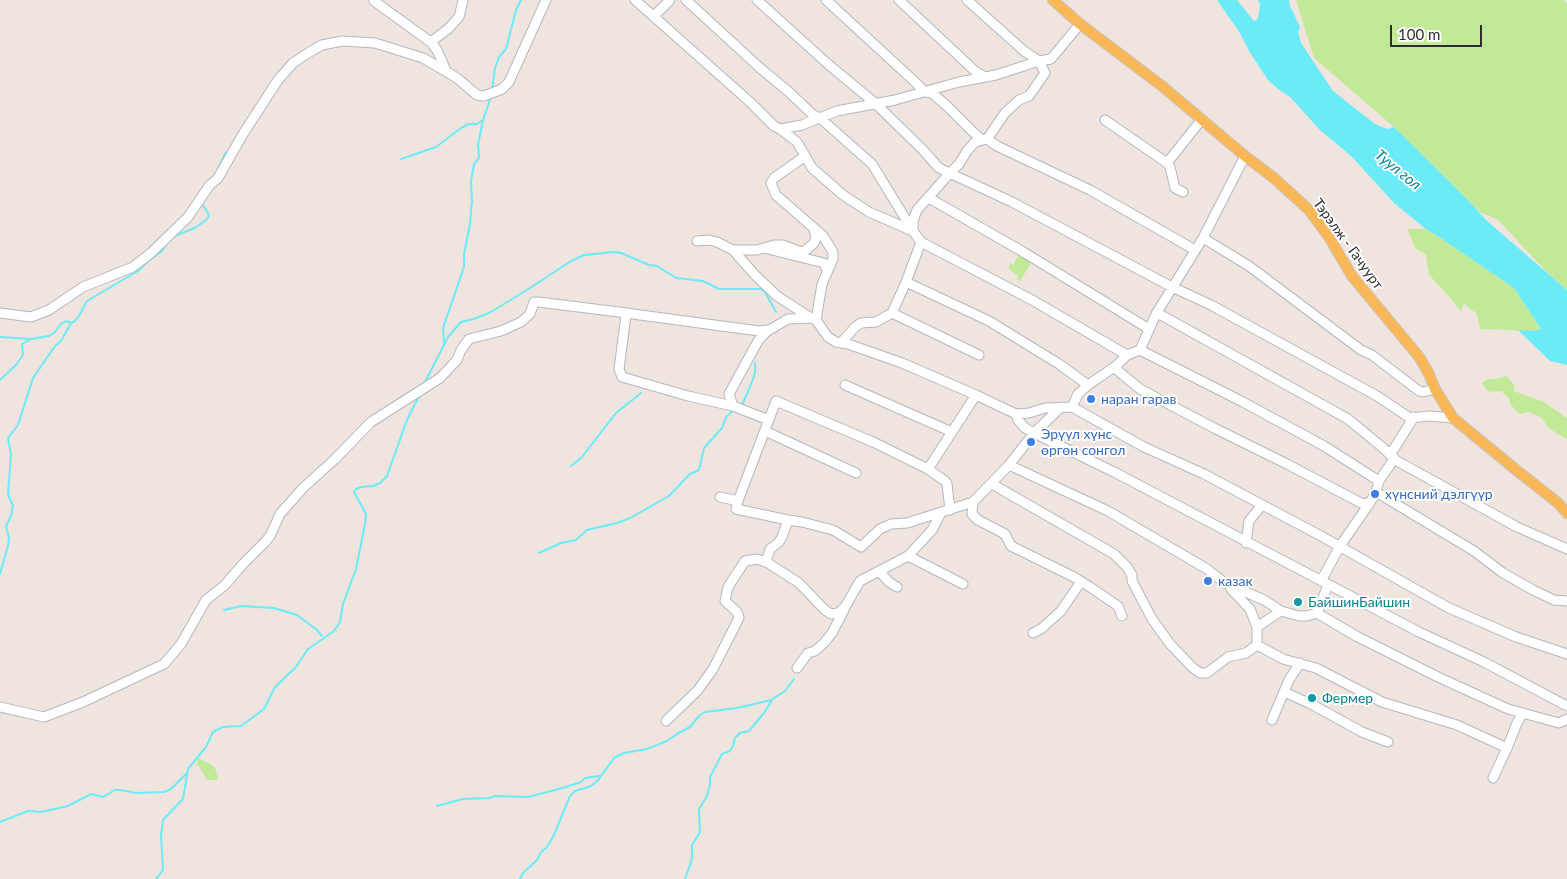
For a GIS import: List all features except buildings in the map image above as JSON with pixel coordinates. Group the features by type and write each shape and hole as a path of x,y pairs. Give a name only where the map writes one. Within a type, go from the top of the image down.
{"main road":[{"name":"Тэрэлж - Гачуурт","path":"1053,0 1080,24 1162,86 1274,178 1309,210 1317,219 1352,276 1420,358 1435,389 1453,418 1558,503 1567,513"}],"street":[{"path":"374,0 432,43 446,71"},
{"path":"432,43 460,17 463,0"},
{"path":"0,313 31,317 49,310 83,287 133,267 152,252 188,217 209,186 218,178 243,134 278,80 293,63 308,52 322,45 342,41 375,43 423,58 446,71 477,95 484,96 502,89 509,82 546,0"},
{"path":"635,0 750,102 774,126 796,142 812,168 843,195 869,212 913,231"},
{"path":"654,16 670,0"},
{"path":"686,0 812,114 820,118 872,164 913,231 922,242 1032,300 1127,355"},
{"path":"757,0 829,66 875,104 938,167 949,174 1012,202 1172,287 1211,304 1377,396 1410,418 1453,418"},
{"path":"826,0 925,92 932,94 947,106 972,131 997,146 1090,190 1195,250"},
{"path":"899,0 972,69 985,77"},
{"path":"913,231 913,221 917,210 959,164 975,142 984,139 1005,113 1019,100 1029,96 1045,73 1039,62 967,0"},
{"path":"780,129 802,125 837,111 925,92 1052,59 1080,24"},
{"path":"1167,163 1202,119"},
{"path":"1105,120 1167,163 1170,166 1175,188 1183,192"},
{"path":"1072,407 1078,394 1088,385 1116,366 1127,355 1140,350 1156,314 1203,238 1245,156"},
{"path":"804,157 774,178 772,184 776,195 823,236 833,252 833,259 822,284 814,319"},
{"path":"929,198 1025,253 1149,329"},
{"path":"697,241 709,240 717,242 733,250 745,251 782,245 801,252 814,243 816,238 814,229"},
{"path":"1203,238 1249,266 1419,391 1435,389"},
{"path":"841,343 861,323 876,322 892,313 922,242"},
{"path":"764,248 824,263 827,270"},
{"path":"733,250 755,275 778,296 814,319 828,337 836,342 902,363 1016,414 1029,413 1045,408 1072,407 1144,447 1204,474 1340,546 1449,608 1516,637 1567,654"},
{"path":"906,282 943,298 1009,332 1088,385"},
{"path":"0,707 44,717 83,702 164,664 181,644 206,600 226,585 242,565 265,542 270,536 280,514 303,488 371,422 440,378 457,360 469,339 501,331 521,322 530,314 534,302 759,331 768,330"},
{"path":"627,313 619,370 622,377 688,396 733,406 769,420"},
{"path":"892,313 979,355"},
{"path":"1156,314 1348,419 1392,457 1517,527 1567,550"},
{"path":"733,406 729,394 758,342 768,330 788,319 814,319"},
{"path":"1140,350 1308,437 1379,481"},
{"path":"1116,366 1140,390 1360,503 1369,504"},
{"path":"845,385 952,432"},
{"path":"928,469 976,395"},
{"path":"797,668 808,653 824,643 832,633 860,581 908,556 932,530 945,511 947,484 945,480 928,469 873,442 776,401 736,509 833,530 862,547 880,529 891,524 907,523 945,511 973,502 992,484 1034,433 1061,406"},
{"path":"1016,414 1025,428 1034,433 1567,706"},
{"path":"1317,613 1324,583 1340,546 1376,492 1379,481 1414,417"},
{"path":"765,431 856,473"},
{"path":"1009,465 1108,512 1207,570 1225,583 1250,610 1257,627 1257,645"},
{"path":"992,484 1114,554 1132,575 1132,580 1152,619 1170,644 1192,668 1200,673 1207,673 1228,657 1246,652 1257,645"},
{"path":"1376,492 1474,551 1504,573 1533,590 1554,600 1567,601"},
{"path":"720,497 738,501"},
{"path":"973,502 972,514 978,520 1005,534 1011,546 1074,577 1090,587 1118,606 1122,616"},
{"path":"1246,542 1249,521 1262,505"},
{"path":"766,562 770,549 782,537 788,520"},
{"path":"908,556 962,584"},
{"path":"666,721 698,690 713,670 739,618 737,612 725,601 728,587 745,561 757,559 766,562 799,582 831,614 838,613 845,608"},
{"path":"879,571 889,582 897,587"},
{"path":"1033,633 1041,629 1061,611 1080,582"},
{"path":"1225,583 1264,600 1281,611 1299,616 1317,613 1356,636 1508,709 1559,723 1567,719"},
{"path":"1257,627 1281,611"},
{"path":"1257,645 1283,659 1316,668 1382,702 1457,725 1507,748"},
{"path":"1272,720 1284,692 1300,663"},
{"path":"1284,692 1311,704 1362,732 1388,742"},
{"path":"1493,778 1523,713"}],"green space":[{"path":"1296,0 1564,0 1567,4 1567,290 1545,270 1498,220 1480,212 1394,127 1314,58"},
{"path":"1407,229 1426,229 1514,288 1541,329 1531,331 1480,329 1477,314 1464,304 1461,312 1429,275 1426,255 1416,249"},
{"path":"1018,255 1031,263 1020,281 1017,279 1018,276 1008,268 1010,263 1014,265"},
{"path":"1507,376 1514,385 1514,391 1544,402 1567,418 1567,439 1548,428 1542,418 1529,412 1519,414 1511,405 1508,397 1501,391 1490,392 1482,383 1488,379"},
{"path":"198,758 215,768 217,780 207,780 197,763"}],"water":[{"name":"Туул гол","path":"1217,0 1237,0 1254,21 1258,19 1260,4 1258,0 1289,0 1300,27 1298,32 1301,43 1333,91 1375,124 1387,129 1394,127 1486,220 1567,290 1567,365 1550,361 1518,330 1531,331 1541,329 1514,288 1426,229 1395,204 1352,157 1320,130 1290,97 1268,80 1240,33"}],"waterway":[{"path":"492,90 495,68 499,57 506,49 516,10 521,0"},
{"path":"444,344 443,328 464,267 464,254 472,201 471,181 474,164 479,158 478,145 483,120 491,97"},
{"path":"401,159 436,147 461,128 469,124 477,124 483,120"},
{"path":"214,177 226,152"},
{"path":"174,236 195,228 206,220 209,216 202,204"},
{"path":"0,574 8,546 9,538 6,526 13,506 8,494 11,455 8,438 18,425 33,378 55,346 61,341 71,323 79,316 87,301 138,271 162,251 167,243"},
{"path":"424,384 448,337 461,322 491,312 571,261 584,255 621,253 649,265 657,266 676,278 703,281 719,289 761,289 765,292 776,312"},
{"path":"0,380 16,365 23,355 22,344 31,339 49,336 66,321 71,323"},
{"path":"0,337 31,339"},
{"path":"742,405 755,373 755,363"},
{"path":"571,466 582,457 616,413 641,393"},
{"path":"156,879 163,870 161,836 163,820 183,799 188,769 206,747 213,732 223,727 241,726 264,709 275,687 296,667 308,649 334,631 340,622 343,604 356,569 365,524 366,514 354,492 361,487 380,483 387,476 407,420 419,396"},
{"path":"539,553 561,543 576,540 587,530 630,518 669,496 690,474 699,470 704,448 722,428 726,417 734,410"},
{"path":"224,610 241,606 274,608 297,615 322,636"},
{"path":"520,879 523,873 547,847 570,796 575,791 591,786 598,780 614,758 624,753 647,749 667,741 690,727 705,712 737,708 771,700 785,691 794,679"},
{"path":"685,879 692,859 692,845 700,832 699,809 707,796 710,777 722,754 730,751 735,738 740,733 749,731 772,700"},
{"path":"0,822 28,811 40,812 68,806 91,794 103,797 115,790 136,793 164,792 171,789 187,773"},
{"path":"437,806 463,799 490,798 495,796 528,797 566,787 581,782 585,778 599,776"}],"place":[{"name":"наран гарав","path":"1091,399"},
{"name":"Эрүүл хүнс өргөн сонгол","path":"1031,442"},
{"name":"хүнсний дэлгүүр","path":"1375,494"},
{"name":"казак","path":"1208,581"},
{"name":"БайшинБайшин","path":"1298,602"},
{"name":"Фермер","path":"1312,698"}]}
